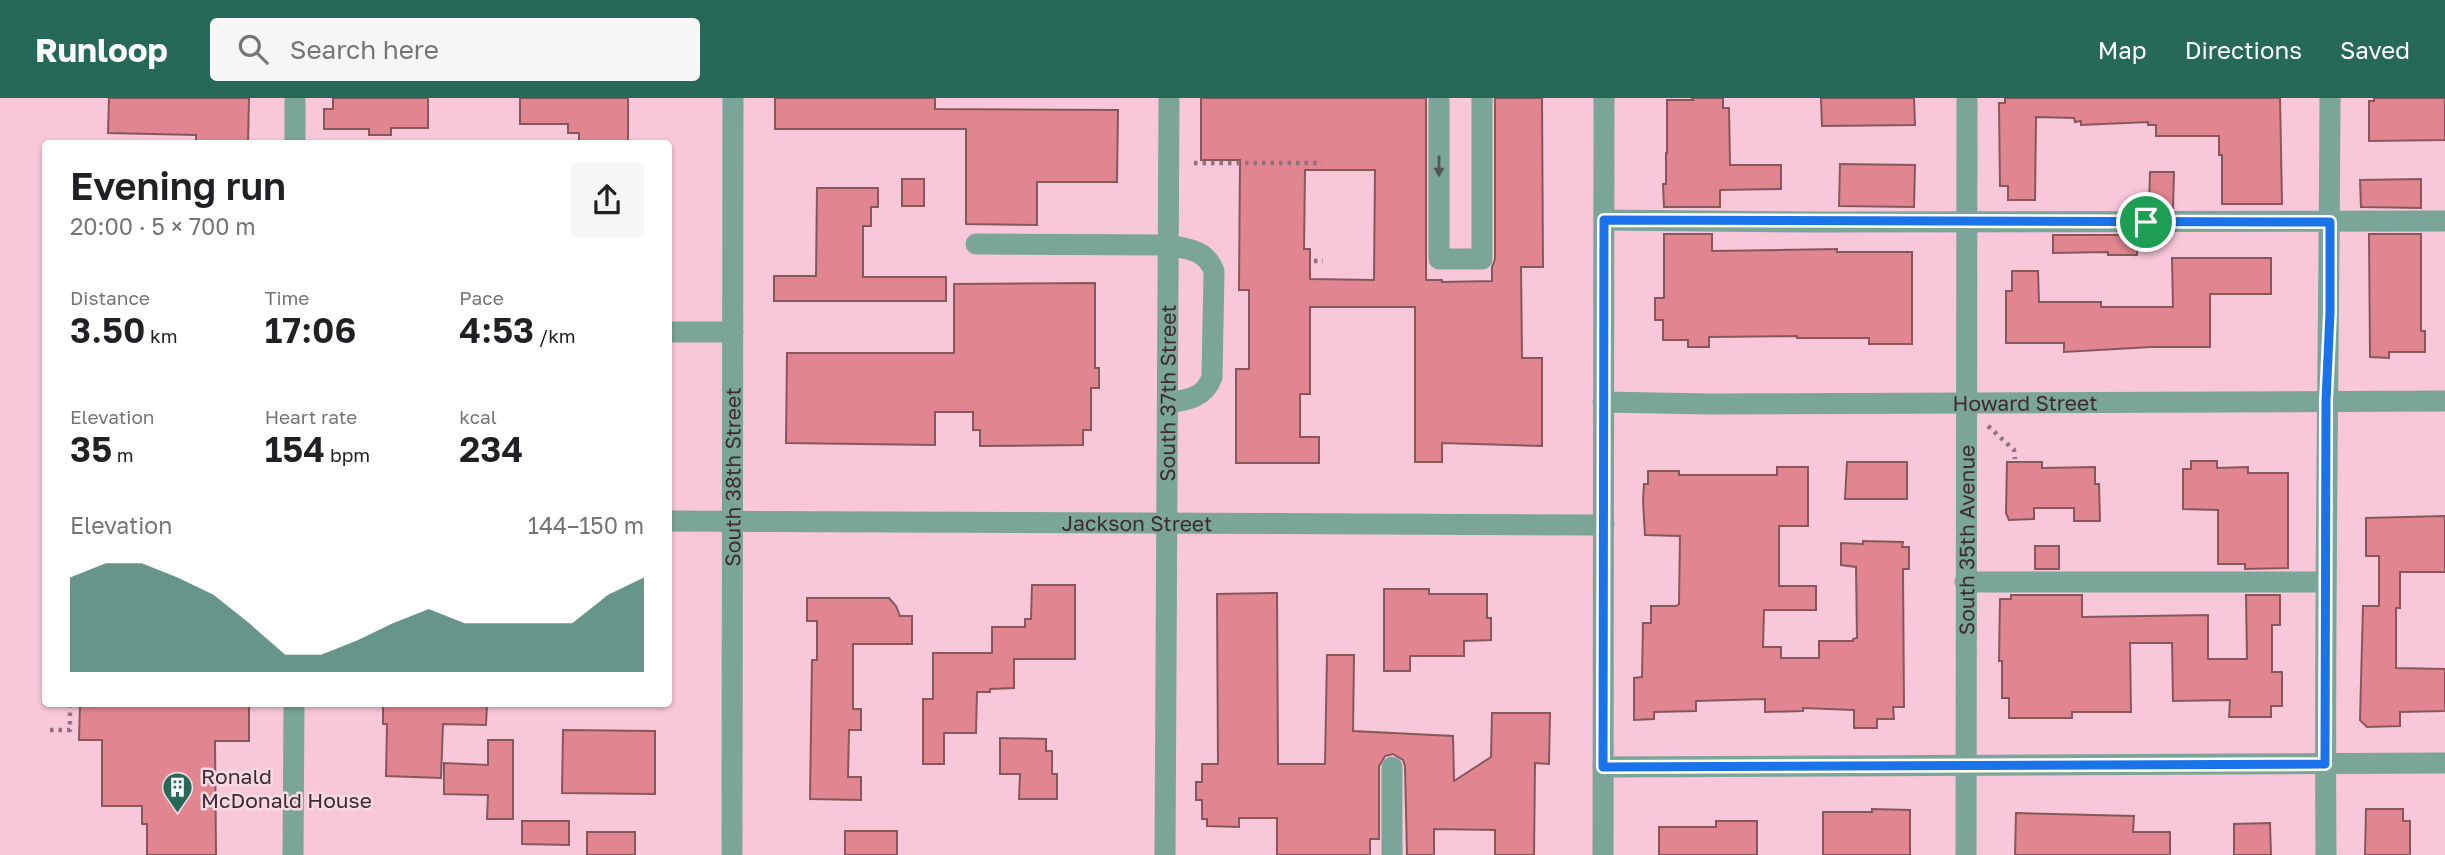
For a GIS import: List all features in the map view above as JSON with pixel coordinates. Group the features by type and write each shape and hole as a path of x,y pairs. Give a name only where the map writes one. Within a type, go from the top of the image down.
{"street":[{"path":"295,98 295,140"},
{"name":"South 38th Street","path":"732,855 733,98"},
{"name":"South 37th Street","path":"1165,855 1169,98"},
{"path":"1439,98 1439,259 1482,259 1482,98"},
{"path":"1603,855 1604,98"},
{"name":"South 35th Avenue","path":"1966,855 1965,582 1973,410 1967,221 1967,98"},
{"path":"2326,855 2326,401 2330,313 2330,98"},
{"path":"1604,220 2445,222"},
{"path":"976,244 1168,244 1197,251 1210,261 1214,271 1212,377 1209,385 1194,398 1168,403"},
{"path":"672,332 733,332"},
{"name":"Howard Street","path":"1603,402 1973,410 2326,401 2445,401"},
{"name":"Jackson Street","path":"672,522 1604,525"},
{"path":"1965,582 2326,582"},
{"path":"293,855 294,707"},
{"path":"1603,767 2445,763"},
{"path":"1392,767 1392,855"}],"path":[{"path":"1194,163 1322,163"},
{"path":"1314,261 1324,261"},
{"path":"1973,410 2010,444 2015,459"},
{"path":"50,730 70,730 70,707"}],"building":[{"path":"109,98 249,98 248,140 196,140 196,135 108,133"},
{"path":"333,98 428,98 428,128 391,128 391,135 369,135 369,129 324,129 324,109 333,109"},
{"path":"520,98 628,98 628,140 579,140 579,133 568,133 568,124 520,124"},
{"path":"775,98 935,98 935,109 1118,110 1117,182 1037,182 1037,225 966,224 966,129 775,129"},
{"path":"1201,98 1426,98 1426,280 1492,281 1495,259 1495,98 1542,98 1543,267 1521,267 1522,358 1542,358 1542,446 1442,443 1442,462 1415,462 1415,307 1310,307 1310,394 1300,394 1300,437 1319,437 1319,463 1236,463 1236,369 1249,369 1249,290 1239,290 1240,160 1201,160","holes":["1305,170 1375,170 1374,280 1310,279 1310,249 1304,249"]},
{"path":"1692,98 1723,98 1723,108 1729,108 1730,165 1781,165 1781,189 1720,190 1720,207 1664,207 1667,100 1693,100"},
{"path":"1821,98 1914,98 1915,125 1822,126"},
{"path":"2005,98 2280,98 2282,204 2222,204 2222,155 2219,155 2219,136 2156,136 2156,125 2148,125 2148,122 2081,125 2081,121 2075,122 2074,118 2036,117 2035,200 2008,200 2008,186 2000,186 1999,103 2005,103"},
{"path":"2374,98 2445,98 2445,140 2369,141 2369,101 2374,101"},
{"path":"1840,164 1915,165 1914,207 1839,206"},
{"path":"2150,172 2174,172 2173,208 2149,207"},
{"path":"902,179 924,179 924,206 902,206"},
{"path":"2421,179 2421,208 2361,207 2360,180"},
{"path":"817,188 878,188 878,207 871,207 871,226 863,226 863,277 946,277 946,301 774,301 774,276 816,276"},
{"path":"1664,234 1712,234 1712,251 1837,249 1837,252 1912,252 1912,344 1869,344 1869,338 1709,337 1709,347 1688,347 1688,340 1663,340 1663,320 1655,320 1655,298 1664,298"},
{"path":"2369,234 2421,234 2421,331 2425,331 2425,352 2389,352 2389,358 2370,357"},
{"path":"2053,235 2137,235 2137,255 2108,255 2108,252 2053,253"},
{"path":"2172,258 2271,258 2271,294 2210,294 2210,347 2064,352 2064,343 2006,343 2006,291 2012,291 2012,271 2038,271 2039,302 2101,302 2101,307 2173,307"},
{"path":"1095,283 1095,368 1099,368 1099,388 1091,388 1091,430 1083,430 1083,445 980,446 980,430 973,430 973,412 935,412 935,445 786,443 787,353 954,353 954,284"},
{"path":"2191,461 2217,461 2217,468 2248,467 2248,473 2288,473 2288,568 2245,569 2245,564 2218,564 2218,510 2183,509 2183,469 2191,469"},
{"path":"1847,462 1907,462 1907,499 1845,499"},
{"path":"2007,462 2042,462 2042,468 2095,467 2095,484 2099,484 2100,521 2074,521 2074,508 2034,508 2034,519 2009,520 2006,513"},
{"path":"1777,467 1808,467 1808,526 1779,526 1779,586 1816,586 1816,610 1764,610 1763,647 1781,647 1781,658 1819,658 1819,641 1853,641 1857,638 1856,567 1841,565 1841,543 1903,542 1902,547 1909,547 1909,569 1903,569 1904,707 1893,707 1894,719 1877,719 1877,728 1854,728 1854,710 1803,708 1803,711 1765,712 1765,699 1696,701 1696,711 1654,712 1654,719 1634,720 1634,678 1642,677 1643,623 1651,623 1651,606 1679,604 1680,536 1645,535 1643,501 1644,484 1648,484 1648,471 1679,471 1679,475 1777,475"},
{"path":"2445,516 2445,572 2400,572 2400,608 2396,608 2396,668 2445,669 2445,711 2400,712 2400,726 2367,727 2360,720 2363,606 2379,606 2379,556 2366,556 2366,518"},
{"path":"2035,546 2059,546 2059,569 2035,569"},
{"path":"1032,585 1075,585 1075,659 1014,659 1014,688 977,692 976,733 944,733 944,764 923,764 923,699 933,699 933,653 992,653 992,627 1025,627 1025,619 1031,619"},
{"path":"1384,589 1429,589 1429,594 1487,594 1491,640 1464,641 1464,656 1410,656 1410,671 1384,671"},
{"path":"1277,593 1278,764 1325,764 1327,655 1354,655 1353,731 1453,736 1454,781 1491,757 1492,713 1550,713 1549,764 1535,763 1534,855 1495,855 1495,830 1434,829 1434,855 1407,855 1405,766 1403,760 1393,754 1385,756 1379,766 1379,839 1370,839 1370,855 1277,855 1277,818 1239,818 1239,827 1207,826 1207,819 1202,819 1202,800 1196,800 1196,782 1202,782 1202,764 1218,764 1217,594"},
{"path":"2011,595 2082,595 2082,617 2208,615 2208,659 2247,659 2246,595 2280,595 2280,625 2272,625 2272,672 2282,672 2282,706 2271,706 2271,717 2229,717 2230,700 2173,701 2172,643 2130,643 2131,712 2072,712 2072,718 2009,718 2009,698 2002,698 2002,661 1999,661 2000,599 2011,599"},
{"path":"807,598 889,598 900,616 912,616 912,644 853,644 853,709 861,709 861,730 849,730 848,777 861,777 861,800 810,799 812,660 817,660 817,621 807,621"},
{"path":"80,707 249,707 249,741 215,741 216,855 147,855 147,824 142,824 142,806 102,806 102,740 79,740"},
{"path":"383,707 487,707 486,725 443,724 441,778 386,776 387,724 383,724"},
{"path":"563,730 655,731 655,794 562,793"},
{"path":"1000,738 1046,739 1046,751 1052,751 1052,774 1057,774 1057,799 1019,799 1020,774 1000,774"},
{"path":"488,740 513,740 513,819 487,819 488,795 444,794 444,763 488,765"},
{"path":"1872,809 1910,810 1910,855 1823,855 1823,812 1872,812"},
{"path":"2366,809 2403,809 2403,821 2410,821 2410,855 2365,855"},
{"path":"2016,813 2134,816 2133,832 2170,832 2170,855 2015,855"},
{"path":"522,821 569,821 569,845 522,844"},
{"path":"1716,821 1757,821 1757,855 1659,855 1659,827 1716,827"},
{"path":"2270,823 2271,855 2234,855 2234,824"},
{"path":"845,831 897,831 897,855 845,855"},
{"path":"587,832 635,832 635,855 587,855"}],"place":[{"name":"Ronald McDonald House","path":"178,815"}],"route":[{"path":"1604,220 2146,222 2330,222 2326,401 2325,764 1603,767 1604,220"}]}
